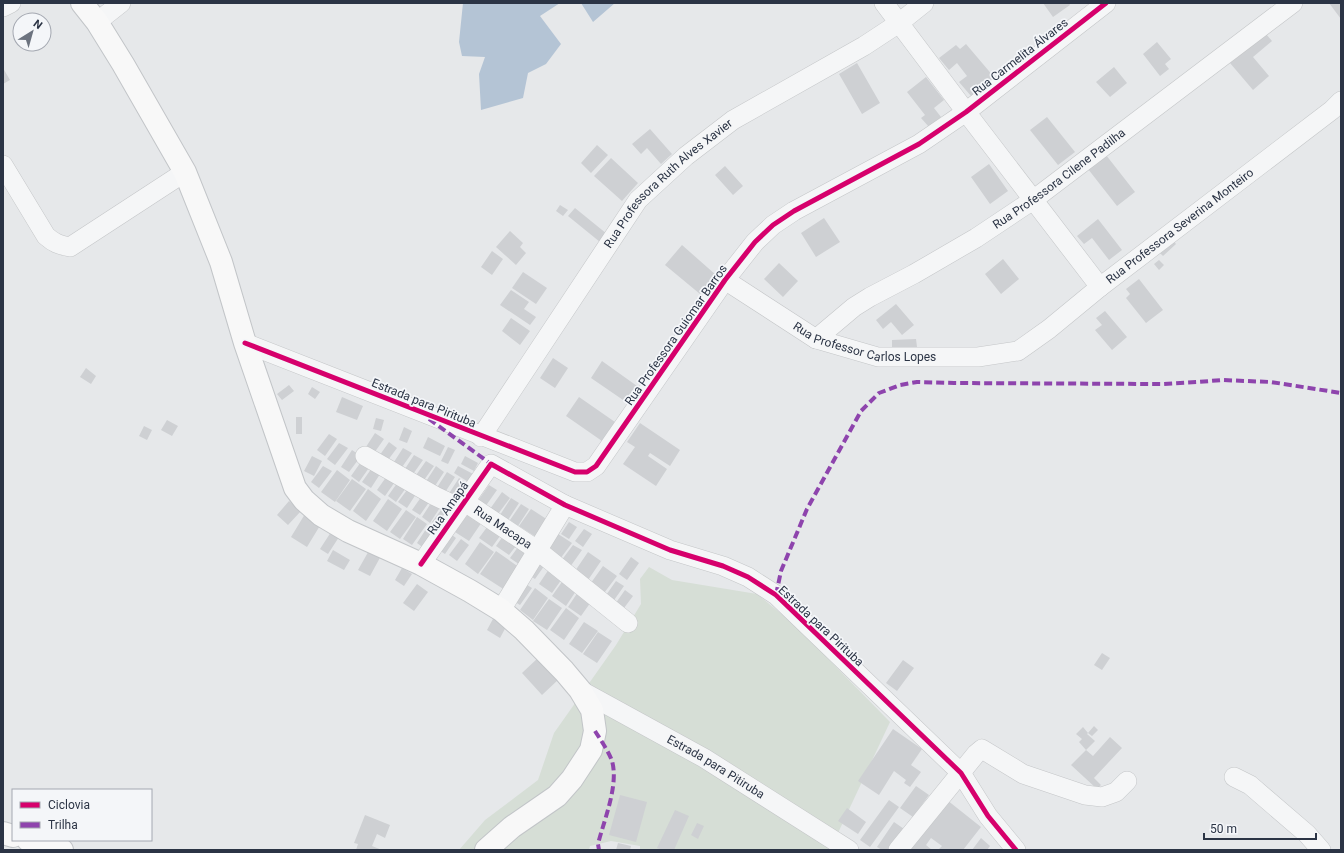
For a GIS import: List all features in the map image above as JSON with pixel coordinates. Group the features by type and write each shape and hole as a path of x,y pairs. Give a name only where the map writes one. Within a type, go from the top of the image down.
{"main road":[{"path":"82,3 97,22 123,64 185,172 220,262 245,343 295,488 304,500 321,515 348,531 421,564 501,610 524,630 564,670 580,690 592,710 595,731 591,750 572,779 557,796 512,828 486,850"},
{"path":"31,841 62,850"}],"street":[{"path":"3,7 11,3"},
{"path":"97,22 121,3"},
{"path":"884,3 1032,200 1100,287"},
{"name":"Rua Professora Ruth Alves Xavier","path":"481,437 638,200 686,156 733,120 864,46 899,23 924,3"},
{"name":"Rua Carmelita Álvares","path":"966,112 1106,3"},
{"name":"Rua Professora Cilene Padilha","path":"816,339 854,307 976,238 1032,200 1293,3"},
{"name":"Rua Professora Severina Monteiro","path":"1018,351 1049,329 1100,287 1341,101"},
{"name":"Rua Professora Guiomar Barros","path":"596,466 725,280 755,242 773,225 794,211 919,144 966,112"},
{"path":"3,165 46,236 52,242 60,246 70,246 185,172"},
{"name":"Rua Professor Carlos Lopes","path":"725,280 816,339 878,357 978,357 1018,351"},
{"name":"Estrada para Pirituba","path":"245,343 481,437 575,472 587,472 596,466"},
{"name":"Rua Macapa","path":"365,456 452,504 465,502 537,550 628,622"},
{"name":"Estrada para Pirituba","path":"491,464 565,505 670,550 723,566 748,577 776,595 961,773 988,816 1016,850"},
{"name":"Rua Amapá","path":"421,564 491,464"},
{"path":"501,610 565,505"},
{"name":"Estrada para Pitiruba","path":"580,690 704,758 849,850"},
{"path":"898,850 976,754 982,749 1023,774 1085,795 1102,797 1116,792 1127,781"},
{"path":"1234,777 1250,785 1307,834 1321,850"}],"shaded area":[{"path":"649,567 672,580 757,594 796,626 890,722 830,850 640,850 640,846 611,841 590,846 589,850 459,850 485,820 538,780 554,733 616,645 641,604 640,579"}],"water":[{"path":"463,3 560,3 540,16 561,44 546,64 528,73 523,98 481,110 479,74 485,57 462,56 459,42"},
{"path":"581,3 615,3 593,22"}],"building":[{"path":"1043,3 1069,3 1070,5 1053,17"},
{"path":"1329,3 1341,3 1341,19"},
{"path":"1266,34 1272,41 1253,57 1269,76 1253,90 1230,63"},
{"path":"1157,42 1171,59 1165,64 1169,69 1160,76 1143,54"},
{"path":"966,44 994,77 971,96 959,82 967,76 957,63 949,70 939,58 956,45 960,49"},
{"path":"857,63 880,103 862,114 839,74"},
{"path":"1114,67 1127,83 1110,97 1096,82"},
{"path":"3,68 10,80 3,84"},
{"path":"926,77 944,100 934,108 941,117 929,127 921,118 925,115 907,92"},
{"path":"1047,117 1075,152 1058,165 1030,130"},
{"path":"650,129 672,154 661,164 647,148 641,154 632,144"},
{"path":"597,145 608,155 591,173 581,163"},
{"path":"1106,155 1135,192 1117,206 1088,169"},
{"path":"611,158 638,183 622,201 594,176"},
{"path":"989,164 1008,191 990,204 971,177"},
{"path":"725,166 743,186 733,195 715,175"},
{"path":"560,205 568,210 563,216 556,211"},
{"path":"575,208 607,234 600,242 568,216"},
{"path":"824,218 840,242 816,257 801,233"},
{"path":"1098,219 1122,250 1109,260 1092,238 1084,244 1077,236"},
{"path":"510,231 523,243 520,247 526,253 516,265 496,247"},
{"path":"1170,237 1176,244 1163,256 1156,249"},
{"path":"682,245 716,275 700,294 665,265"},
{"path":"492,251 503,259 492,275 481,267"},
{"path":"1003,259 1019,279 1001,294 985,274"},
{"path":"1159,260 1164,265 1159,270 1154,264"},
{"path":"779,263 798,281 783,297 764,279"},
{"path":"523,272 547,288 536,304 512,288"},
{"path":"1139,279 1163,310 1146,323 1126,298 1130,294 1126,289"},
{"path":"511,290 529,302 524,309 536,317 530,325 500,305"},
{"path":"896,304 914,325 902,335 891,322 883,329 876,320"},
{"path":"1105,311 1127,337 1112,350 1095,330 1102,325 1096,318"},
{"path":"511,318 530,331 520,345 502,331"},
{"path":"916,339 917,347 892,348 892,340"},
{"path":"553,358 568,368 555,388 540,378"},
{"path":"602,361 637,386 626,402 591,378"},
{"path":"86,368 96,376 91,384 80,377"},
{"path":"289,385 294,391 282,400 277,394"},
{"path":"312,387 320,392 315,399 308,394"},
{"path":"342,397 363,406 357,420 336,412"},
{"path":"579,397 615,422 602,441 566,416"},
{"path":"296,417 302,417 302,434 296,434"},
{"path":"376,418 384,420 381,431 373,429"},
{"path":"167,420 178,426 172,436 161,430"},
{"path":"640,423 680,450 670,466 650,453 648,456 667,469 656,486 623,464 635,447 627,442"},
{"path":"144,426 152,430 147,440 139,436"},
{"path":"404,427 412,431 407,443 399,440"},
{"path":"375,433 384,439 372,456 364,450"},
{"path":"329,434 337,439 325,456 317,450"},
{"path":"428,437 445,446 440,456 423,448"},
{"path":"389,442 397,448 385,464 377,459"},
{"path":"339,443 348,448 335,465 327,459"},
{"path":"448,447 455,450 448,464 441,461"},
{"path":"403,448 412,453 400,470 392,465"},
{"path":"352,450 361,456 349,472 341,467"},
{"path":"414,455 423,460 411,477 403,472"},
{"path":"312,456 322,461 314,476 304,471"},
{"path":"465,456 478,463 474,471 461,464"},
{"path":"363,459 371,465 359,482 351,476"},
{"path":"426,461 434,466 422,483 414,478"},
{"path":"374,465 382,471 371,488 362,482"},
{"path":"323,466 332,471 319,488 311,482"},
{"path":"436,466 444,472 433,489 425,483"},
{"path":"458,466 475,475 470,483 454,473"},
{"path":"337,470 350,480 335,502 321,492"},
{"path":"447,472 455,477 444,494 436,489"},
{"path":"389,473 397,479 385,496 377,490"},
{"path":"459,478 467,484 456,501 448,495"},
{"path":"352,479 366,489 350,511 336,501"},
{"path":"400,479 408,485 396,502 388,496"},
{"path":"489,485 497,490 485,507 477,502"},
{"path":"410,486 418,491 407,508 398,502"},
{"path":"368,489 381,499 366,521 353,511"},
{"path":"502,492 510,498 498,514 490,509"},
{"path":"424,493 432,498 420,515 412,510"},
{"path":"511,498 519,503 508,520 500,515"},
{"path":"388,499 402,509 387,531 373,521"},
{"path":"433,500 441,506 430,523 422,517"},
{"path":"289,501 301,511 288,525 277,515"},
{"path":"521,504 529,509 518,526 510,520"},
{"path":"444,506 452,511 440,528 432,522"},
{"path":"531,509 548,520 536,537 519,526"},
{"path":"406,510 416,517 400,539 390,532"},
{"path":"471,510 484,519 469,541 455,532"},
{"path":"305,514 321,524 307,547 291,537"},
{"path":"417,517 427,524 412,545 403,539"},
{"path":"569,522 577,527 569,539 561,534"},
{"path":"490,523 503,532 492,547 479,538"},
{"path":"428,526 436,532 425,549 417,543"},
{"path":"584,529 592,534 583,547 575,541"},
{"path":"331,532 339,537 328,554 320,549"},
{"path":"448,532 456,538 445,554 436,548"},
{"path":"506,532 519,542 509,555 496,546"},
{"path":"555,532 572,543 560,559 543,548"},
{"path":"461,539 469,545 457,561 449,555"},
{"path":"480,542 494,552 478,574 465,564"},
{"path":"521,543 534,552 523,567 510,558"},
{"path":"573,545 582,550 570,567 561,561"},
{"path":"371,547 382,554 370,576 358,570"},
{"path":"333,550 350,560 344,570 327,561"},
{"path":"496,551 523,570 508,592 480,574"},
{"path":"588,552 601,561 586,583 573,574"},
{"path":"538,556 547,562 535,579 526,573"},
{"path":"631,557 639,563 627,580 619,574"},
{"path":"551,566 564,576 552,593 539,584"},
{"path":"603,566 617,576 601,597 588,587"},
{"path":"402,568 412,574 404,586 395,580"},
{"path":"564,579 578,588 566,606 552,596"},
{"path":"616,581 624,586 612,603 604,598"},
{"path":"524,583 532,588 520,605 512,600"},
{"path":"417,584 428,592 414,611 403,603"},
{"path":"535,588 548,598 533,620 520,610"},
{"path":"580,589 593,599 581,616 568,607"},
{"path":"625,590 633,596 621,612 613,607"},
{"path":"549,599 562,608 547,630 533,621"},
{"path":"566,608 579,618 564,640 550,630"},
{"path":"494,617 507,625 500,638 487,630"},
{"path":"584,622 598,631 582,653 569,644"},
{"path":"598,632 612,641 597,663 583,654"},
{"path":"1102,653 1110,658 1102,670 1094,665"},
{"path":"539,657 559,679 542,695 522,673"},
{"path":"903,660 914,668 897,691 886,683"},
{"path":"1094,726 1098,730 1092,736 1088,733"},
{"path":"1083,727 1088,733 1087,734 1095,741 1086,750 1079,742 1082,739 1076,734"},
{"path":"893,729 922,749 911,765 921,772 910,787 904,783 906,780 894,771 879,795 858,781"},
{"path":"1110,737 1122,748 1094,778 1101,785 1097,789 1071,765 1086,750 1093,756"},
{"path":"916,786 929,795 913,817 900,808"},
{"path":"620,795 647,802 636,842 609,835"},
{"path":"889,800 899,807 870,847 860,840"},
{"path":"947,800 981,827 963,850 938,850 942,846 931,838 926,845 932,850 904,850"},
{"path":"847,808 866,822 858,834 838,821"},
{"path":"675,810 689,816 674,850 662,850 657,848"},
{"path":"365,815 390,825 385,838 377,834 372,846 382,850 356,850 358,844 354,843"},
{"path":"894,822 907,831 894,850 882,850 877,847"},
{"path":"697,823 704,826 698,839 691,835"},
{"path":"981,838 990,846 987,850 972,850"},
{"path":"618,843 631,846 630,850 616,850"}],"marked path":[{"path":"776,595 781,571 807,509 861,411 879,393 900,385 917,382 1162,384 1222,380 1271,382 1341,393"},
{"path":"429,419 491,464"},
{"path":"595,731 611,757 614,770 612,791 598,844 599,850"}],"cycle path":[{"path":"245,343 575,472 587,472 596,466 725,280 755,242 773,225 794,211 919,144 966,112 1106,3"},
{"path":"421,564 491,464 565,505 670,550 723,566 748,577 776,595 961,773 988,816 1016,850"}]}
